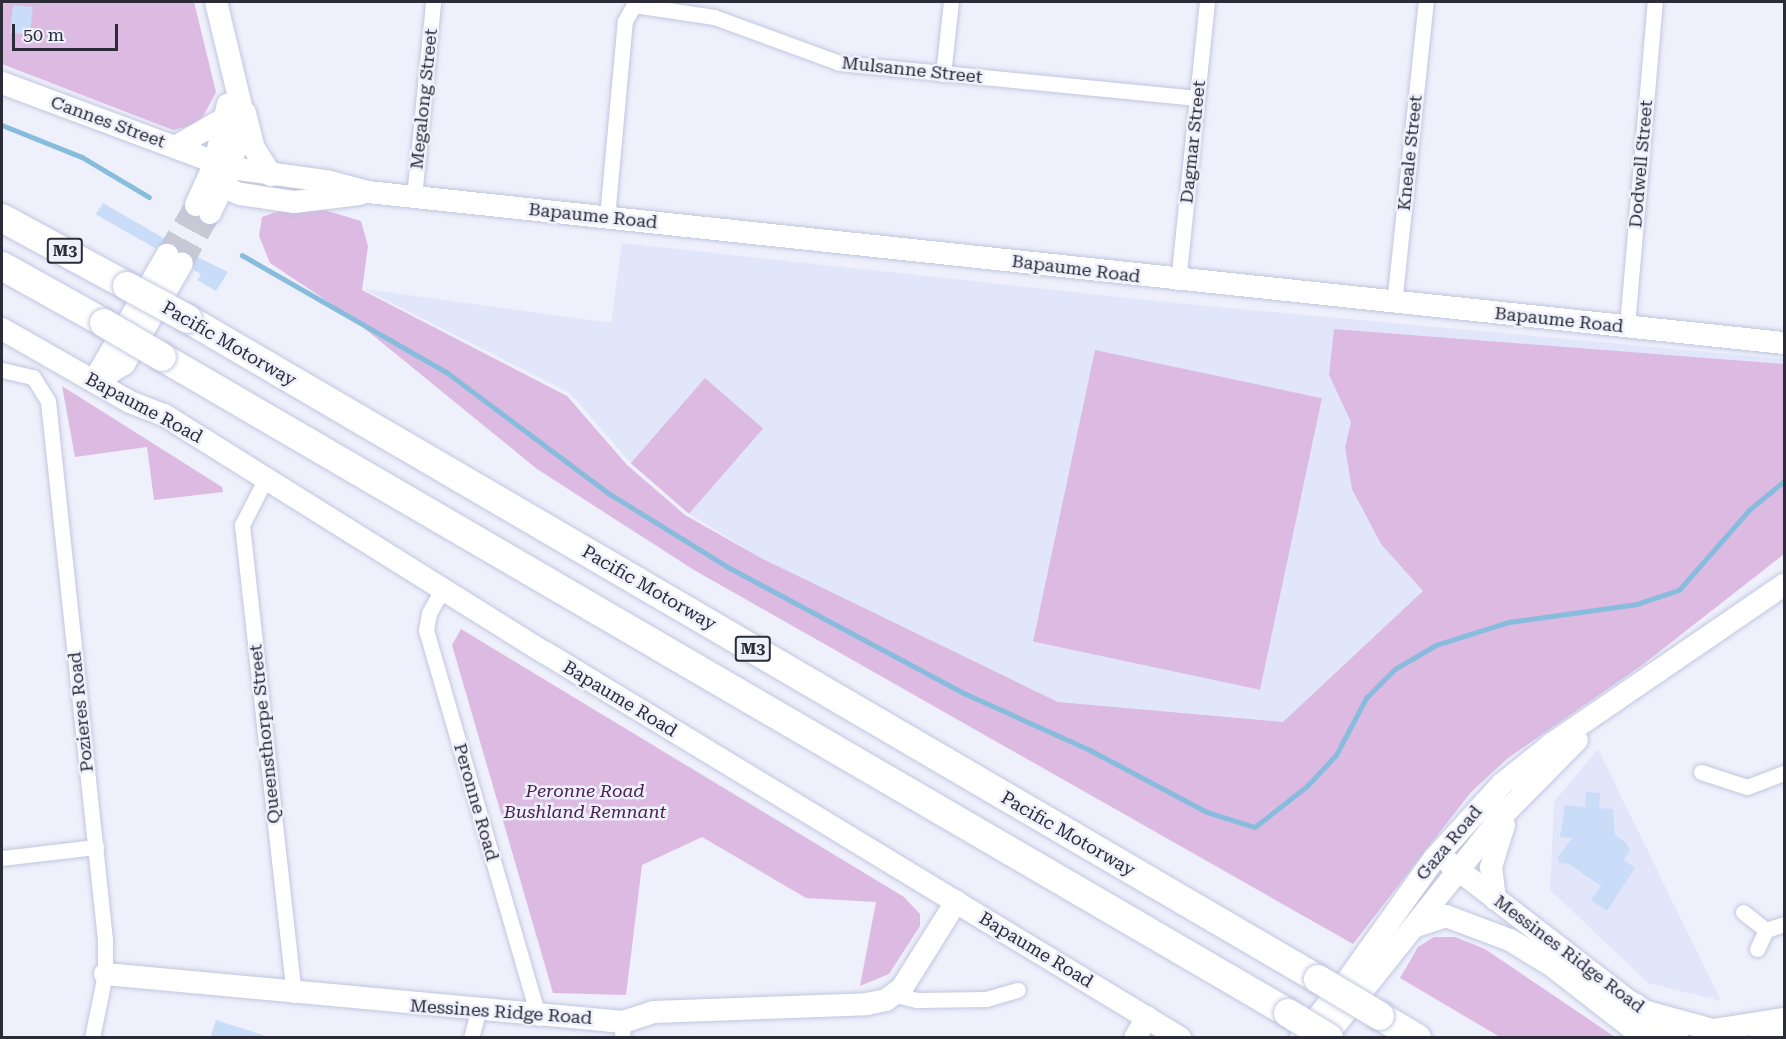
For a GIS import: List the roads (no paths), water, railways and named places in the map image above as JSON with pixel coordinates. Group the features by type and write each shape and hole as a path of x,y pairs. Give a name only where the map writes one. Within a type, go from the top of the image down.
{"highway":[{"name":"Pacific Motorway","path":"2,218 188,319 1417,1038"},
{"name":"M3","path":"2,266 162,357 1294,1025 1327,1038"},
{"path":"1634,1007 1674,1038"}],"street":[{"path":"203,209 219,175 234,109 232,64 216,2"},
{"name":"Megalong Street","path":"414,197 434,2"},
{"path":"943,74 951,2"},
{"name":"Dagmar Street","path":"1178,282 1207,2"},
{"name":"Kneale Street","path":"1394,304 1426,2"},
{"name":"Dodwell Street","path":"1627,326 1655,2"},
{"name":"Mulsanne Street","path":"607,217 625,21 634,5 714,17 840,63 1197,98"},
{"name":"Cannes Street","path":"2,83 175,147 219,175"},
{"path":"175,147 234,109"},
{"path":"234,109 271,175"},
{"name":"Bapaume Road","path":"219,175 294,202 368,192"},
{"name":"Bapaume Road","path":"219,175 271,175 368,192 1178,282 1785,343"},
{"path":"174,259 121,369 94,382 174,259"},
{"name":"Bapaume Road","path":"2,329 94,382 164,415 956,902 1180,1036"},
{"path":"121,369 133,387 164,415"},
{"name":"Pozieres Road","path":"2,370 28,375 43,387 48,401 96,848 105,974 92,1038"},
{"name":"Queensthorpe Street","path":"266,478 242,525 294,995"},
{"name":"Gaza Road","path":"1294,1025 1352,974 1435,858 1514,773 1785,585"},
{"name":"Peronne Road","path":"443,588 429,613 426,630 539,1018"},
{"name":"Gaza Road","path":"1327,1038 1516,800 1637,688"},
{"path":"1701,772 1747,787 1785,773"},
{"path":"1495,900 1493,856 1516,800"},
{"path":"2,858 96,848"},
{"name":"Messines Ridge Road","path":"1435,858 1455,875 1495,900 1634,1007 1704,1029 1776,1025"},
{"path":"1455,875 1551,964"},
{"path":"895,995 956,902"},
{"path":"1743,912 1766,930"},
{"path":"1410,931 1430,918 1450,917 1510,940 1551,964"},
{"path":"1757,949 1766,930 1785,924"},
{"name":"Messines Ridge Road","path":"1551,964 1645,1038"},
{"name":"Messines Ridge Road","path":"105,974 294,995 478,1011 623,1030 653,1012 867,1004 895,995 916,1000 986,999 1018,990"},
{"path":"471,1038 478,1011"},
{"path":"1135,1038 1147,1017"},
{"name":"Messines Ridge Road","path":"1743,1038 1776,1025"}],"waterway":[{"path":"2,125 82,157 149,197"},
{"path":"242,255 448,373 610,494 728,567 964,693 1090,750 1207,812 1255,827 1307,786 1336,755 1366,698 1395,669 1436,645 1509,622 1637,604 1679,590 1749,510 1784,481"}],"tunnel":[{"path":"167,255 196,205"},
{"path":"182,263 210,213"}],"park label":[{"name":"Peronne Road Bushland Remnant","path":"585,802"}]}
